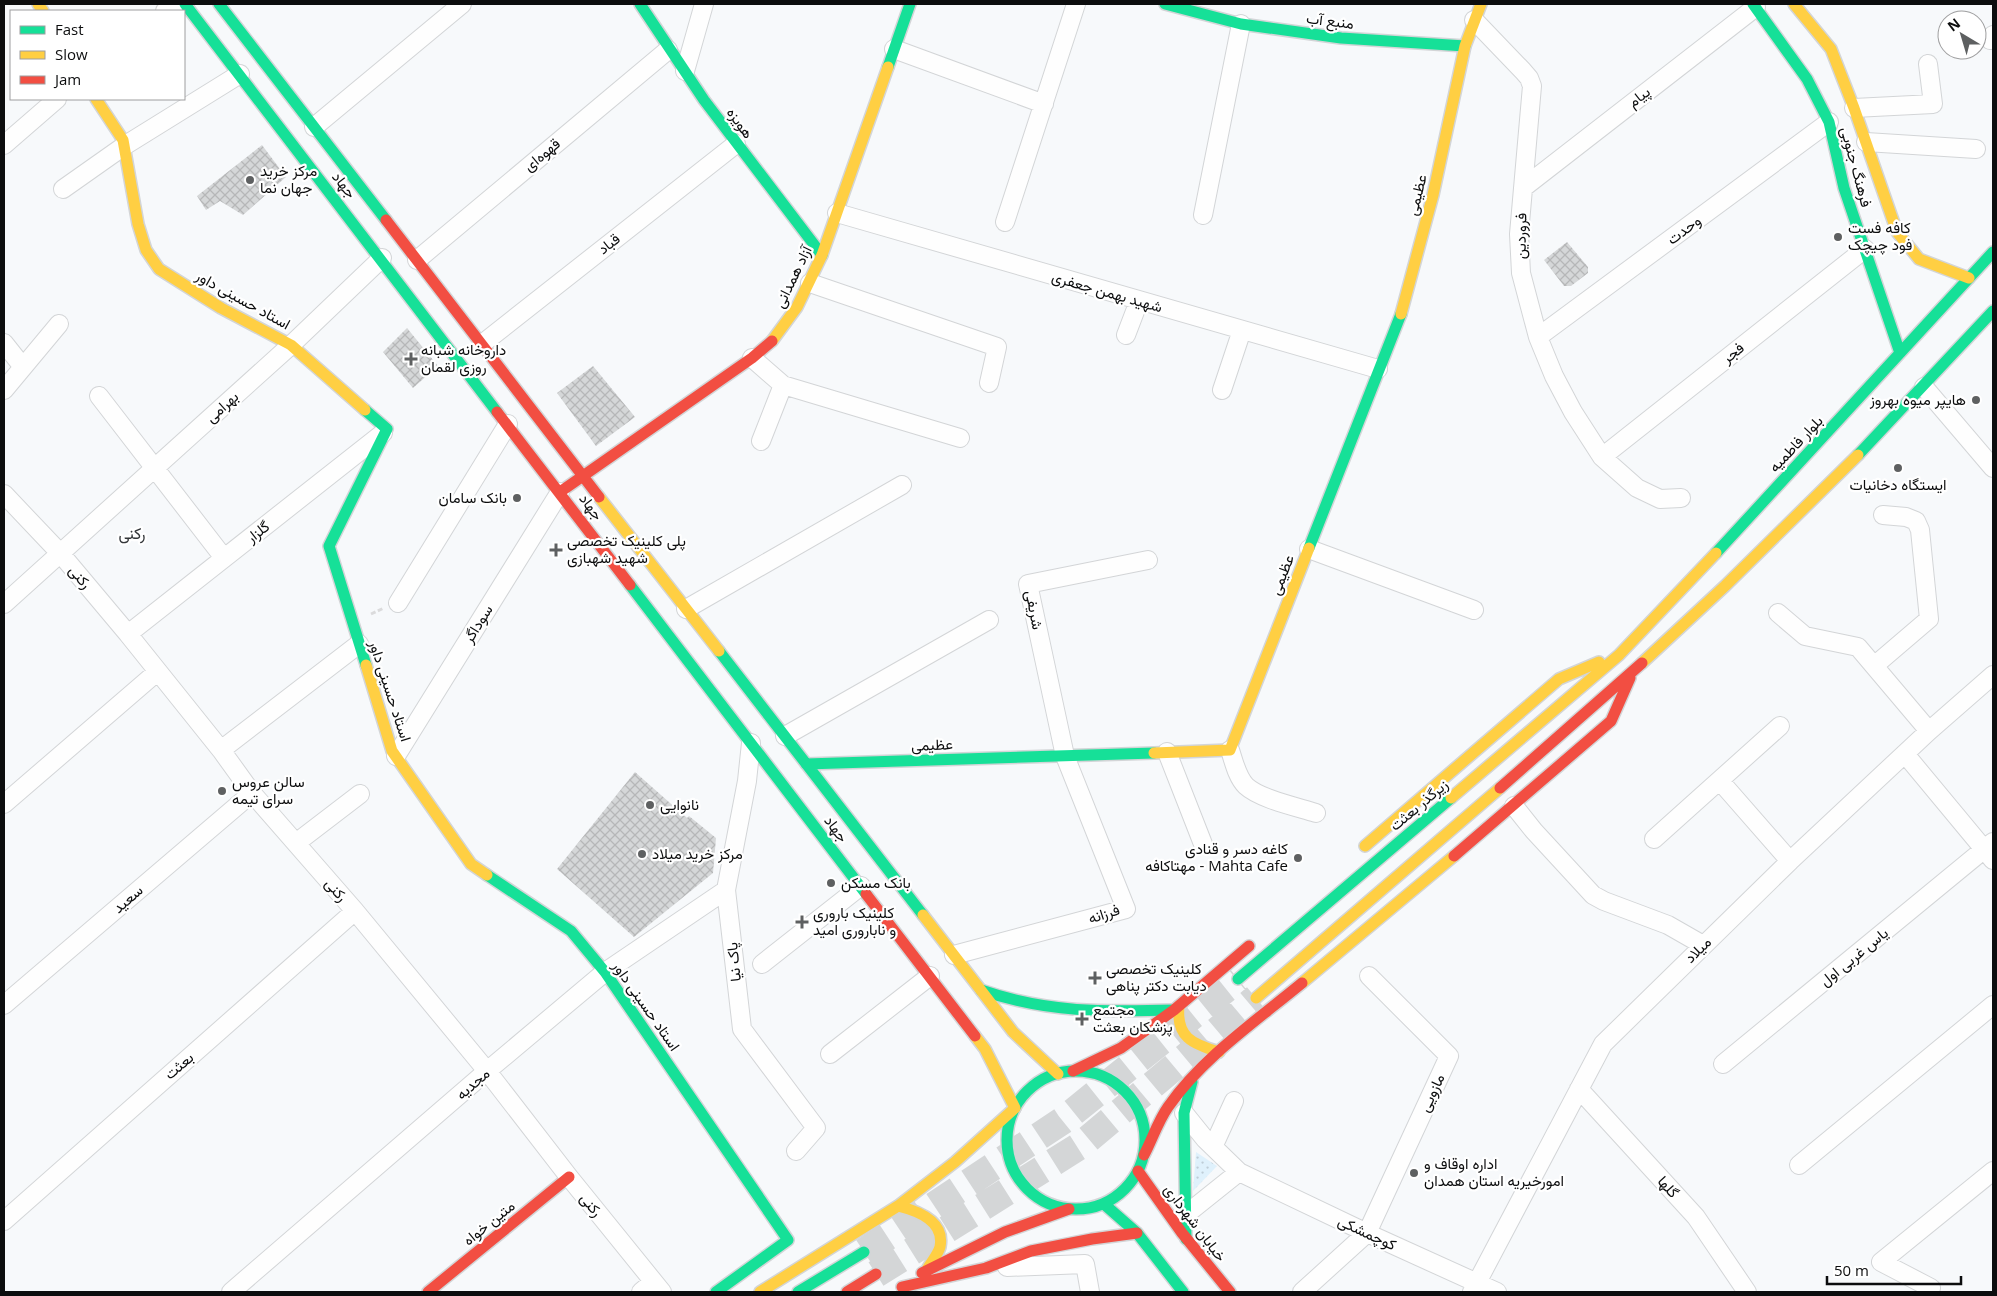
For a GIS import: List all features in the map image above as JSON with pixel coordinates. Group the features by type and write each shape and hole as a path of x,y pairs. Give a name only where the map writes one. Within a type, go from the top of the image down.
{"main road":[{"name":"جهاد","path":"185,4 382,258 985,1049 1015,1108"},
{"name":"جهاد","path":"219,4 1013,1032 1058,1074"},
{"name":"هویزه","path":"640,4 668,50 736,144 822,255"},
{"name":"آزاد همدانی","path":"560,492 752,358 771,343 784,327 797,307 822,255 910,4"},
{"name":"منبع آب","path":"1166,4 1241,24 1341,38 1465,46"},
{"name":"عظیمی","path":"806,764 1230,750 1378,369 1399,320 1433,195 1465,46 1481,4"},
{"name":"فرهنگ جنوبی","path":"1794,4 1831,49 1854,108 1897,232 1919,259 1969,278"},
{"name":"فرهنگ جنوبی","path":"1754,6 1806,79 1829,122 1844,188 1900,353"},
{"name":"استاد حسینی داور","path":"97,100 123,140 138,224 146,250 159,269 221,308 291,345 387,429 329,546 392,750 471,864 571,931 605,972 788,1240 716,1292"},
{"name":"بلوار فاطمیه","path":"1619,655 1748,519 1993,252"},
{"path":"1256,998 1632,672 1771,542 1924,387 1993,311"},
{"path":"1358,852 1559,679 1619,655"},
{"name":"زیرگذر بعثت","path":"1238,979 1619,655"},
{"path":"1015,1108 1008,1127 1007,1146 1010,1161 1016,1175 1036,1197 1052,1205 1069,1209 1087,1209 1104,1204 1118,1196 1130,1184 1138,1171 1167,1108 1194,1076 1219,1052 1514,806 1611,721 1632,672"},
{"path":"760,1292 898,1206 955,1162 1015,1108 1026,1093 1041,1081 1058,1074 1073,1071 1121,1048 1176,1008 1261,936"},
{"path":"981,990 1016,1002 1071,1010 1109,1012 1176,1008"},
{"path":"1176,1008 1181,1030 1187,1038 1202,1048 1219,1052"},
{"path":"1073,1071 1088,1072 1102,1076 1114,1082 1132,1100 1143,1123 1146,1139 1144,1155"},
{"path":"1186,1239 1184,1216 1184,1113 1194,1076"},
{"name":"خیابان شهرداری","path":"1138,1171 1186,1239 1230,1292"},
{"name":"متین خواه","path":"428,1292 569,1177"},
{"path":"1104,1204 1137,1233 1183,1292"},
{"path":"898,1206 927,1216 938,1229 941,1243 928,1268"},
{"path":"898,1290 928,1268 1004,1232 1069,1209"},
{"path":"898,1290 986,1268 1031,1251 1092,1239 1137,1233"},
{"path":"798,1292 864,1252"},
{"path":"847,1292 876,1274"}],"street":[{"path":"314,127 462,4"},
{"path":"685,72 704,4"},
{"path":"1005,222 1076,4"},
{"name":"پیام","path":"1523,188 1754,6"},
{"name":"فروردین","path":"1474,20 1523,71 1529,78 1532,86 1519,234 1520,273 1538,337 1573,412 1602,457 1637,488 1660,499 1681,498"},
{"path":"1203,214 1241,24"},
{"path":"894,49 1044,104"},
{"name":"قهوه‌ای","path":"417,260 668,50"},
{"path":"1854,108 1933,104 1928,64"},
{"path":"63,189 124,146 240,74"},
{"path":"4,144 56,100"},
{"name":"وحدت","path":"1538,337 1829,122"},
{"path":"1866,142 1976,148"},
{"name":"قباد","path":"482,344 736,144"},
{"name":"شهید بهمن جعفری","path":"837,213 1378,369"},
{"name":"فجر","path":"1602,457 1865,250"},
{"name":"بهرامی","path":"4,604 291,345 382,258"},
{"path":"810,282 997,347 989,383"},
{"path":"1126,335 1139,301"},
{"path":"4,390 59,324"},
{"path":"1222,390 1242,330"},
{"path":"4,343 23,367"},
{"path":"752,358 784,385 960,438"},
{"path":"761,441 784,385"},
{"path":"1924,387 1990,457"},
{"path":"99,396 224,558"},
{"path":"398,603 508,424"},
{"name":"گلزار","path":"128,634 387,429"},
{"path":"686,609 902,485"},
{"name":"سوداگر","path":"396,756 560,492"},
{"name":"رکنی","path":"4,494 60,553 128,634 221,750 252,793 355,911 487,1071 652,1289"},
{"path":"1874,666 1929,619 1920,530 1916,521 1906,517 1883,515"},
{"path":"1308,549 1474,610"},
{"name":"شریفی","path":"1065,756 1028,584 1148,560"},
{"path":"1778,613 1806,636 1858,647 1929,732"},
{"path":"785,736 989,620"},
{"path":"221,750 359,644"},
{"path":"4,804 157,672"},
{"name":"میلاد","path":"1474,1288 1603,1044 1790,861 1929,732 1993,676"},
{"path":"1654,840 1780,726"},
{"name":"پاک نیا","path":"751,743 747,781 726,890 742,1029 816,1128 796,1151"},
{"path":"1230,750 1235,768 1246,786 1268,798 1316,813"},
{"path":"1167,752 1203,844"},
{"path":"1905,754 1990,851"},
{"name":"فرزانه","path":"954,955 1126,909 1065,756"},
{"path":"1720,781 1790,861"},
{"name":"سعید","path":"4,1005 252,793"},
{"path":"296,843 360,794"},
{"path":"1514,806 1534,831 1593,894 1604,901 1668,925 1703,945"},
{"name":"یاس غربی اول","path":"1723,1064 1990,851"},
{"path":"762,964 861,886"},
{"name":"مجدیه","path":"231,1292 605,972 726,890"},
{"name":"بعثت","path":"4,1221 355,911"},
{"path":"830,1054 930,976"},
{"name":"مازویی","path":"1367,1233 1449,1056 1369,976"},
{"path":"1799,1165 1993,1005"},
{"name":"گلها","path":"1579,1089 1696,1217 1747,1292"},
{"path":"1213,1147 1234,1101"},
{"name":"کوچمشکی","path":"1184,1113 1213,1147 1239,1172 1367,1233 1474,1288 1497,1292"},
{"path":"1931,1288 1881,1262 1993,1171"},
{"path":"1184,1216 1239,1172"},
{"path":"1302,1292 1367,1233"},
{"path":"986,1268 1085,1264 1090,1292"}],"path":[{"path":"352,621 398,603"}],"shaded area":[{"path":"1196,1152 1217,1166 1193,1191"}],"building":[{"name":"مرکز خرید جهان نما","path":"262,145 286,177 243,215 220,201 206,210 197,196"},
{"path":"1567,242 1588,267 1588,273 1571,286 1564,286 1544,260"},
{"name":"داروخانه شبانه روزی لقمان","path":"407,328 438,366 413,388 383,352"},
{"path":"593,366 635,417 596,446 557,393"},
{"name":"مرکز خرید میلاد","path":"635,772 687,818 689,816 716,838 713,873 634,937 557,869"}],"tunnel":[{"path":"864,1252 1062,1121 1238,979"},
{"path":"876,1274 1081,1145 1256,998"}],"traffic: fast":[{"path":"185,4 497,412"},
{"path":"219,4 386,220"},
{"path":"640,4 704,100 822,255"},
{"path":"888,67 910,4"},
{"path":"1165,4 1241,24 1341,38 1465,46"},
{"path":"1753,4 1807,79 1829,122 1844,188 1900,353"},
{"path":"1716,553 1993,252"},
{"path":"1858,455 1993,311"},
{"path":"1309,548 1401,314"},
{"path":"365,410 387,429 329,546 366,665"},
{"path":"630,585 866,894"},
{"path":"719,651 923,915"},
{"path":"806,764 1154,753"},
{"path":"1238,979 1451,798"},
{"path":"487,875 571,931 605,972 788,1240 716,1292"},
{"path":"981,990 1005,998 1053,1007 1100,1011 1174,1010"},
{"path":"1076,1071 1102,1076 1125,1091 1140,1114 1145,1140 1140,1166 1125,1189 1102,1204 1076,1209 1050,1204 1027,1189 1012,1166 1007,1140 1012,1114 1027,1091 1050,1076 1076,1071"},
{"path":"1186,1239 1184,1113 1192,1082"},
{"path":"1104,1204 1137,1233 1183,1292"},
{"path":"798,1292 864,1252"}],"traffic: slow":[{"path":"38,4 42,10"},
{"path":"1401,314 1433,195 1465,46 1481,4"},
{"path":"1794,4 1831,49 1854,108 1897,232 1919,259 1969,278"},
{"path":"772,341 797,307 822,255 888,67"},
{"path":"97,100 123,140 138,224 146,250 159,269 221,308 291,345 365,410"},
{"path":"1642,663 1725,586 1858,455"},
{"path":"599,497 719,651"},
{"path":"1154,753 1230,750 1309,548"},
{"path":"1451,798 1619,655 1716,553"},
{"path":"1365,846 1559,679 1599,662"},
{"path":"366,665 392,751 471,864 487,875"},
{"path":"1256,998 1500,788"},
{"path":"1302,983 1454,856"},
{"path":"923,915 1013,1032 1058,1074"},
{"path":"1179,1006 1180,1025 1188,1038 1201,1046 1219,1052"},
{"path":"975,1036 985,1049 1015,1108"},
{"path":"760,1292 898,1206 955,1162 1015,1108"},
{"path":"898,1206 921,1214 934,1224 938,1230 940,1247 928,1268"}],"traffic: jam":[{"path":"386,220 599,497"},
{"path":"560,492 752,358 772,341"},
{"path":"497,412 630,585"},
{"path":"1500,788 1642,663"},
{"path":"1454,856 1611,721 1630,678"},
{"path":"866,894 975,1036"},
{"path":"1073,1071 1121,1048 1174,1010 1249,946"},
{"path":"1144,1155 1164,1112 1197,1072 1230,1041 1302,983"},
{"path":"1138,1171 1182,1233 1230,1292"},
{"path":"428,1292 569,1177"},
{"path":"922,1273 1005,1232 1069,1209"},
{"path":"902,1287 986,1268 1031,1251 1092,1239 1137,1233"},
{"path":"847,1292 876,1274"}],"place":[{"name":"مرکز خرید جهان نما","path":"250,180"},
{"name":"کافه فست فود چیچک","path":"1838,237"},
{"name":"داروخانه شبانه روزی لقمان","path":"411,359"},
{"name":"هایپر میوه بهروز","path":"1976,400"},
{"name":"ایستگاه دخانیات","path":"1898,468"},
{"name":"بانک سامان","path":"517,498"},
{"name":"پلی کلینیک تخصصی شهید شهبازی","path":"556,550"},
{"name":"سالن عروس سرای تیمه","path":"222,791"},
{"name":"نانوایی","path":"650,805"},
{"name":"مرکز خرید میلاد","path":"642,854"},
{"name":"کاغه دسر و قنادی مهتاکافه - Mahta Cafe","path":"1298,858"},
{"name":"بانک مسکن","path":"831,883"},
{"name":"کلینیک باروری و ناباروری امید","path":"802,922"},
{"name":"کلینیک تخصصی دیابت دکتر پناهی","path":"1095,978"},
{"name":"مجتمع پزشکان بعثت","path":"1082,1019"},
{"name":"اداره اوقاف و امورخیریه استان همدان","path":"1414,1173"}],"district":[{"name":"رکنی","path":"132,533"}]}
